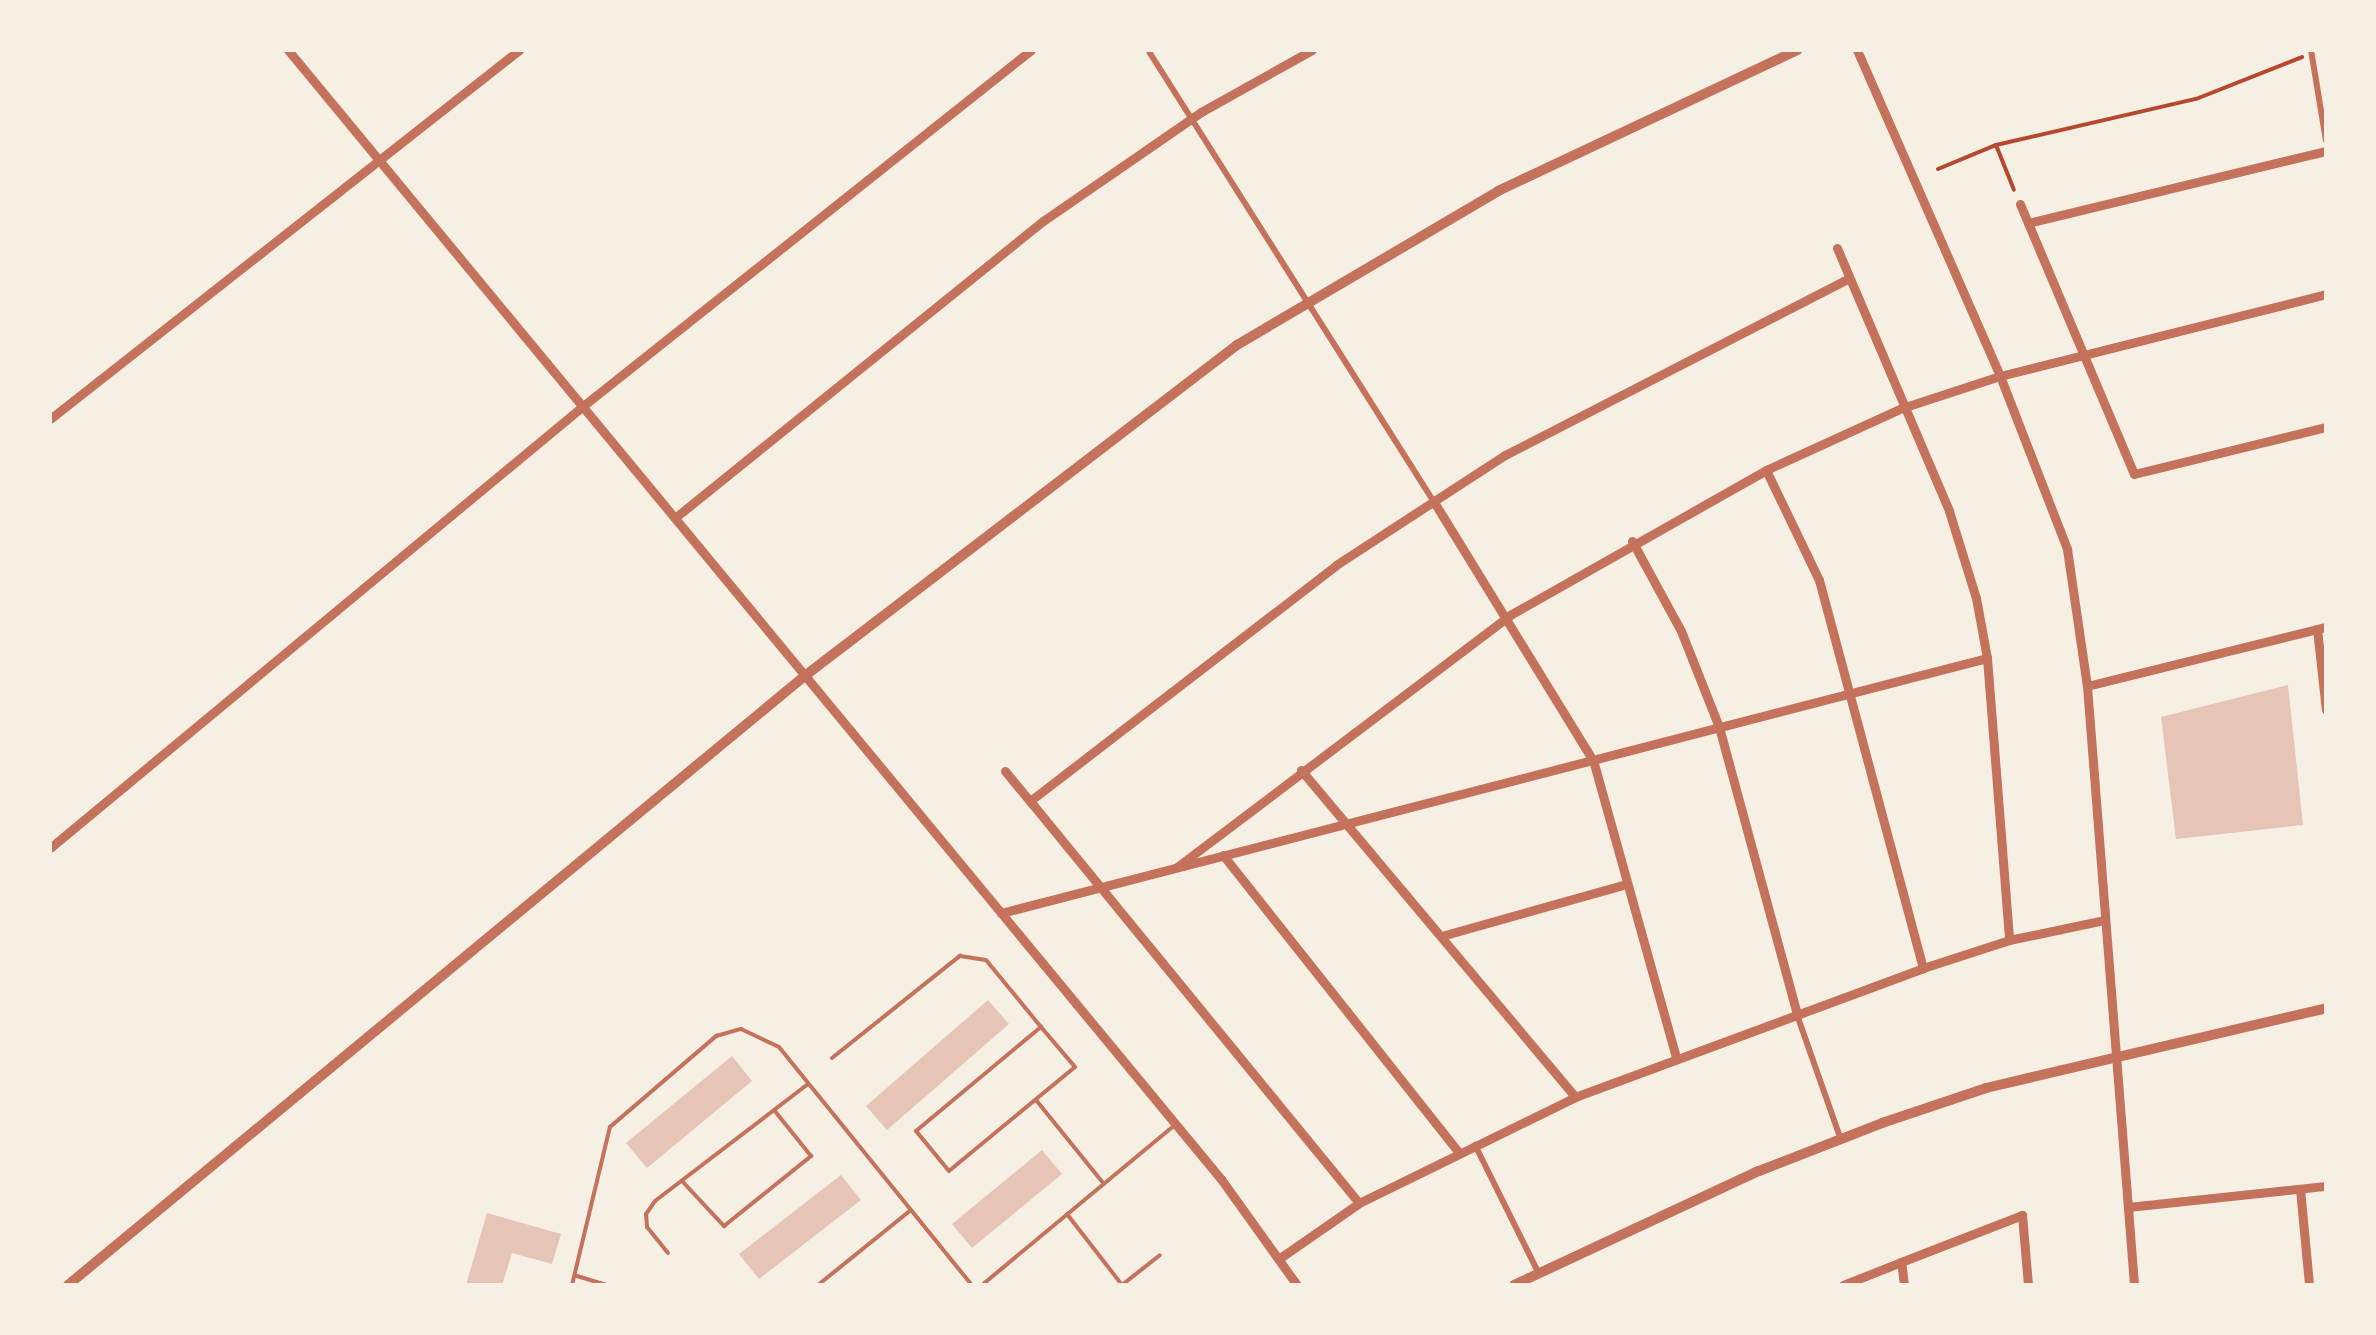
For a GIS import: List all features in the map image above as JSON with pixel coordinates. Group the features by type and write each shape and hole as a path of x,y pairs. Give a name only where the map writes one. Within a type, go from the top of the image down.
{"street":[{"path":"288,50 1002,912 1175,1125 1297,1285"},
{"path":"50,419 519,50"},
{"path":"50,848 583,406 1031,50"},
{"path":"1148,50 1434,502 1510,615 1593,760 1676,1058"},
{"path":"676,517 1043,221 1201,112 1312,50"},
{"path":"68,1285 806,676 1237,346 1498,191 1798,50"},
{"path":"1857,50 2000,376 2067,549 2087,686 2134,1285"},
{"path":"2312,52 2326,141"},
{"path":"2028,223 2326,151"},
{"path":"2020,204 2134,474 2326,427"},
{"path":"1837,248 1949,511 1987,658 2009,940"},
{"path":"1044,818 1030,802 1308,586 1434,502 1659,370 1848,278"},
{"path":"1177,867 1510,615 1632,540 1766,470 1902,408 2000,376 2326,294"},
{"path":"1766,470 1818,580 1853,692 1924,968"},
{"path":"1632,540 1681,630 1719,727 1796,1011 1840,1137"},
{"path":"2087,686 2322,628 2326,710"},
{"path":"1002,912 1987,658"},
{"path":"1301,770 1445,935 1575,1097"},
{"path":"1005,771 1360,1204"},
{"path":"1223,855 1458,1151"},
{"path":"1445,935 1627,884"},
{"path":"1280,1258 1360,1204 1458,1151 1575,1097 1796,1011 1924,968 2009,940 2104,920"},
{"path":"1514,1285 1840,1137 1986,1088 2326,1008"},
{"path":"1474,1144 1538,1272"},
{"path":"2128,1207 2326,1186"},
{"path":"2300,1189 2309,1285"},
{"path":"1844,1285 2022,1214 2028,1285"},
{"path":"1901,1262 1904,1285"}],"lane":[{"path":"832,1058 960,956 986,960 1042,1027 1075,1068 950,1171 916,1131 1042,1027"},
{"path":"572,1285 610,1127 729,1029 757,1032 808,1084 972,1285"},
{"path":"668,1253 654,1242 646,1214 682,1181 808,1084"},
{"path":"1036,1100 1104,1184"},
{"path":"682,1181 724,1226 810,1156 774,1110"},
{"path":"982,1285 1175,1125"},
{"path":"818,1285 911,1210"},
{"path":"1067,1214 1122,1285 1160,1255"},
{"path":"576,1275 606,1285"}],"path":[{"path":"1938,169 1996,145 2196,100 2312,52"},
{"path":"1996,145 2020,204"}],"building":[{"path":"2288,685 2303,825 2176,839 2161,717"},
{"path":"988,1000 1009,1024 887,1130 866,1106"},
{"path":"732,1056 752,1081 647,1168 626,1143"},
{"path":"1042,1150 1062,1174 972,1248 952,1224"},
{"path":"841,1175 861,1200 759,1279 739,1254"},
{"path":"487,1213 561,1234 552,1264 512,1253 502,1285 466,1285"}]}
